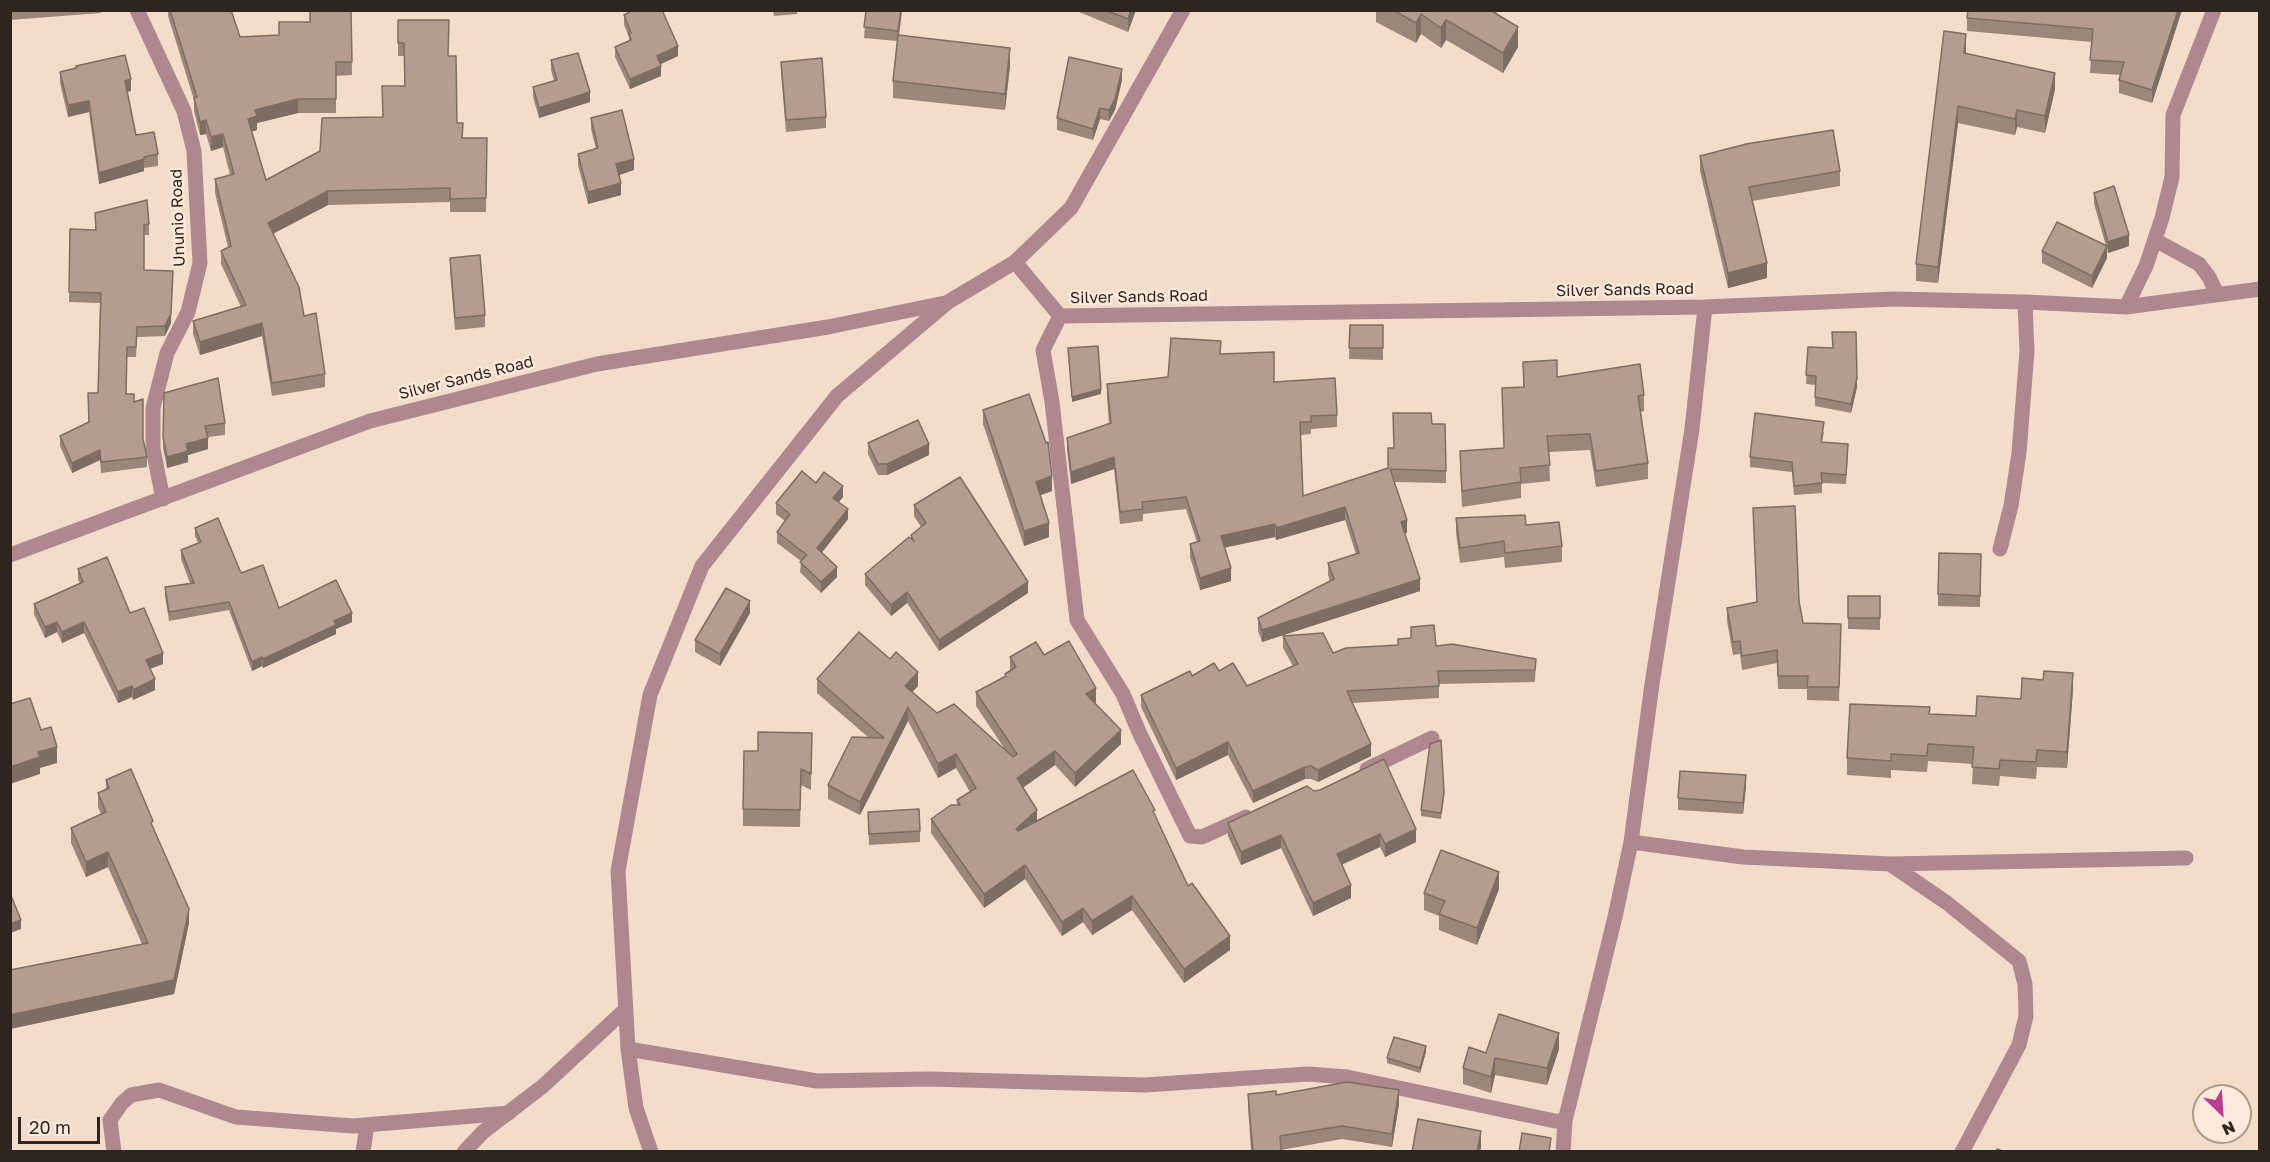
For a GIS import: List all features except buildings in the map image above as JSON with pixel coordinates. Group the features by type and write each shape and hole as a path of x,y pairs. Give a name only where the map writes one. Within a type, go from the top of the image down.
{"street":[{"name":"Ununio Road","path":"137,10 184,111 194,151 200,263 189,312 167,353 153,408 153,449 163,499"},
{"path":"651,1152 636,1108 628,1049 618,871 650,695 702,566 837,396 948,302 1015,262 1071,208 1183,10"},
{"path":"2126,307 2146,266 2172,177 2173,115 2214,10"},
{"path":"2155,240 2199,264 2209,277 2217,294"},
{"name":"Silver Sands Road","path":"1015,262 1060,316 1705,307 1894,299 2126,307 2259,289"},
{"name":"Silver Sands Road","path":"10,555 370,421 574,369 828,327 948,302"},
{"path":"2000,549 2011,506 2019,453 2027,351 2025,302"},
{"path":"1563,1152 1565,1122 1631,842 1652,684 1692,429 1705,307"},
{"path":"1060,316 1043,350 1052,402 1077,620 1123,694 1190,836 1202,837 1256,812"},
{"path":"1358,774 1432,738"},
{"path":"1631,842 1743,857 1890,864 2186,858"},
{"path":"1890,864 1947,903 2019,961 2025,984 2026,1016 2019,1045 1962,1152"},
{"path":"464,1152 483,1132 543,1086 626,1009"},
{"path":"628,1049 817,1081 929,1079 1145,1085 1318,1074 1347,1077 1565,1122"},
{"path":"114,1152 110,1120 122,1103 131,1095 159,1090 236,1117 353,1126 509,1113"},
{"path":"363,1152 368,1125"}]}
